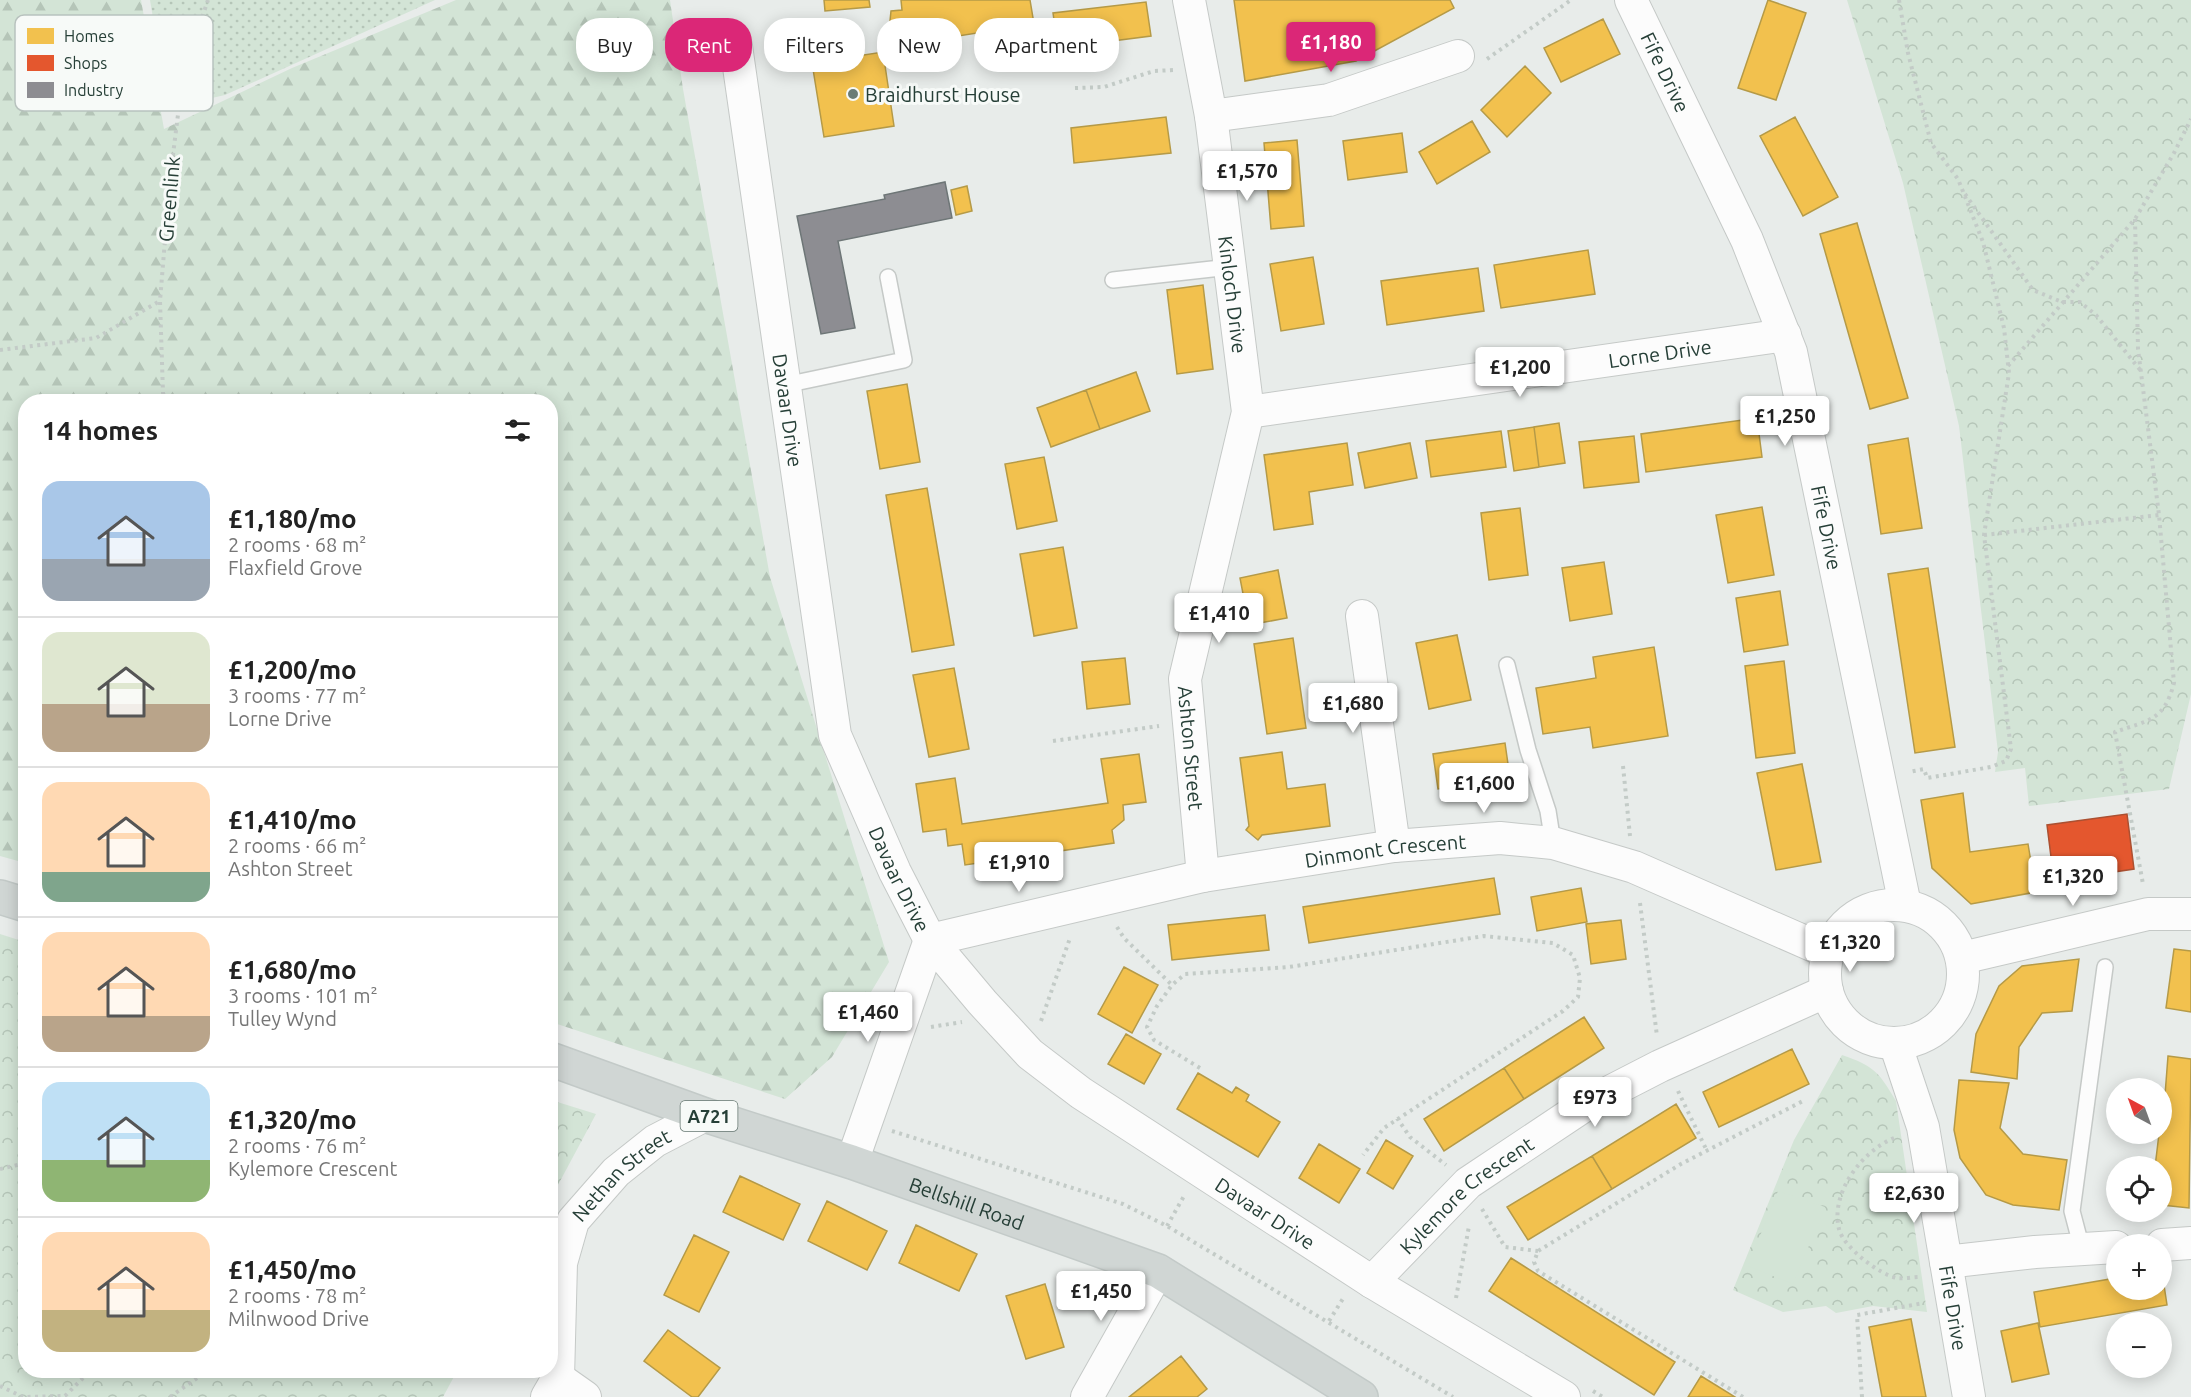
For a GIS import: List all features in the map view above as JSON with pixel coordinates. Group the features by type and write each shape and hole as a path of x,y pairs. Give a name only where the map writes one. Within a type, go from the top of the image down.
{"main road":[{"path":"0,897 18,902"},
{"name":"Bellshill Road","path":"558,1062 705,1115 852,1162 1158,1271 1361,1397"}],"street":[{"name":"Kinloch Drive","path":"1189,0 1211,116 1248,412"},
{"name":"Fife Drive","path":"1631,0 1747,240 1791,352 1905,905"},
{"path":"1211,116 1329,100 1458,56"},
{"name":"Davaar Drive","path":"740,72 835,735 895,872 930,940 1030,1054 1081,1094 1372,1282 1573,1391"},
{"name":"Lorne Drive","path":"1248,412 1785,335"},
{"name":"Ashton Street","path":"1203,876 1185,679 1248,412"},
{"path":"1362,616 1394,846"},
{"name":"Dinmont Crescent","path":"930,940 1203,876 1394,846 1500,838 1553,843 1634,867 1828,952"},
{"path":"1883,905 1905,905 1927,912 1946,927 1962,958 1963,982 1956,1005 1948,1017 1930,1033 1895,1043 1882,1042 1860,1034 1841,1018 1827,991 1825,967 1828,952 1841,928 1860,913 1883,905"},
{"path":"1962,958 2148,914 2191,914"},
{"path":"852,1162 930,940"},
{"name":"Kylemore Crescent","path":"1372,1282 1468,1183 1588,1103 1660,1066 1827,991"},
{"name":"Fife Drive","path":"1895,1043 1923,1127 1969,1397"},
{"name":"Nethan Street","path":"558,1310 561,1263 573,1221 616,1172 655,1141 705,1115"},
{"path":"2172,1244 2191,1243"},
{"path":"1949,1278 2082,1249 2106,1248"},
{"path":"1087,1397 1158,1271"},
{"path":"553,1387 585,1397"}],"lane":[{"path":"1113,280 1230,267"},
{"path":"785,385 904,360 888,278"},
{"path":"1507,665 1528,750 1548,811 1553,843"},
{"path":"2082,1249 2072,1211 2105,967"}],"path":[{"name":"Greenlink","path":"203,15 208,0"},
{"path":"1458,56 1478,66 1571,0"},
{"path":"1878,777 1924,769 1927,778 1991,767 2006,761 2011,749 1984,535 2008,366 2004,328 1983,242 1958,179 1931,143 1908,53 1899,0"},
{"path":"1075,87 1104,87 1155,71 1202,69"},
{"name":"Greenlink","path":"163,394 160,301 170,179 178,111"},
{"path":"2008,366 2135,219 2191,119"},
{"path":"1961,189 2033,290 2062,302 2080,302 2096,315 2141,372"},
{"path":"2135,219 2138,349 2159,515 2174,683 2169,702 2156,717 2115,732 2148,914"},
{"path":"0,350 96,338 160,301"},
{"path":"1984,535 2159,515"},
{"path":"1053,741 1188,722"},
{"path":"1623,766 1660,1066 1675,1086 1707,1151"},
{"path":"1030,1054 1091,901 1124,938 1172,985"},
{"path":"1200,1068 1154,1040 1147,1027 1157,1006 1172,985 1185,974 1288,967 1484,936 1553,943 1573,955 1580,978 1578,997 1563,1011 1397,1118 1384,1128 1363,1155"},
{"path":"896,1038 927,1027 996,1017"},
{"path":"1397,1118 1410,1137 1468,1183 1505,1246 1538,1251 1707,1151 1803,1101"},
{"path":"1923,1127 1882,1143 1870,1151 1852,1173 1837,1208 1839,1232 1848,1244 1881,1273 1899,1278 1949,1278"},
{"path":"0,1169 18,1165"},
{"path":"1455,1305 1469,1225"},
{"path":"1538,1251 1534,1262 1538,1271 1743,1397"},
{"path":"1863,1397 1857,1314 1949,1278"},
{"path":"0,1386 23,1397 65,1396 83,1378"},
{"path":"170,1397 197,1378"},
{"path":"1573,1391 1603,1397"}],"green space":[{"path":"0,0 141,0 144,15 15,15 15,111 161,111 164,129 202,111 213,111 213,106 292,68 456,0 670,0 673,18 665,18 665,72 681,72 770,577 889,962 832,1057 785,1099 558,1024 558,394 18,394 18,861 0,856"},
{"path":"150,0 435,0 225,95 213,98 213,15 152,15"},
{"path":"1847,0 2191,0 2191,694 2169,789 2029,806 2025,768 1995,772 1998,752 1959,426 1903,183"},
{"path":"0,934 18,940 18,1378 453,1378 443,1397 0,1397"},
{"path":"1842,1055 1875,1071 1896,1101 1927,1312 1873,1306 1836,1313 1826,1306 1783,1312 1733,1290 1794,1140"},
{"path":"558,1102 596,1114 558,1185"},
{"path":"1778,1191 1825,1207 1793,1284 1748,1266"}],"building: Homes":[{"path":"824,0 869,0 870,7 825,11"},
{"path":"901,0 1030,0 1033,18 974,18 974,34 962,35 962,18 890,18 891,11 902,10"},
{"path":"1234,0 1450,0 1454,8 1356,61 1245,81"},
{"path":"1768,0 1806,13 1776,100 1738,88"},
{"path":"1146,2 1151,36 1119,40 1119,18 1054,18 1053,13"},
{"path":"1603,19 1620,54 1561,82 1544,48"},
{"name":"Braidhurst House","path":"877,53 877,72 886,72 894,126 824,137 813,72 865,72 865,55"},
{"path":"1525,66 1551,93 1507,137 1481,110"},
{"path":"1166,117 1171,153 1074,163 1071,128"},
{"path":"1795,117 1838,197 1803,216 1760,136"},
{"path":"1472,121 1490,152 1437,184 1419,152"},
{"path":"1402,133 1407,172 1348,180 1343,141"},
{"path":"1297,140 1304,226 1271,229 1264,143"},
{"path":"967,186 972,211 956,215 951,190"},
{"path":"1857,223 1908,398 1870,409 1820,234"},
{"path":"1588,250 1595,294 1501,308 1494,265"},
{"path":"1313,257 1324,324 1281,331 1270,264"},
{"path":"1478,268 1484,311 1387,325 1381,281"},
{"path":"1203,285 1213,369 1177,374 1167,290"},
{"path":"1136,372 1150,411 1100,429 1086,390"},
{"path":"907,384 920,462 880,469 867,391"},
{"path":"1086,390 1100,429 1051,447 1037,408"},
{"path":"1757,418 1762,457 1646,472 1641,434"},
{"path":"1559,423 1565,463 1539,467 1534,427"},
{"path":"1534,427 1539,467 1514,471 1508,431"},
{"path":"1501,431 1506,467 1431,477 1426,441"},
{"path":"1634,436 1639,482 1584,488 1579,442"},
{"path":"1908,438 1922,528 1881,534 1868,445"},
{"path":"1347,443 1353,485 1309,492 1313,524 1274,530 1264,455"},
{"path":"1410,443 1417,478 1365,488 1358,453"},
{"path":"1044,457 1057,521 1017,529 1005,464"},
{"path":"927,488 954,645 912,652 886,495"},
{"path":"1762,507 1774,575 1728,583 1716,515"},
{"path":"1520,508 1528,575 1489,580 1481,513"},
{"path":"1063,547 1077,628 1034,636 1020,554"},
{"path":"1604,562 1612,614 1570,621 1562,568"},
{"path":"1928,568 1955,747 1915,753 1888,574"},
{"path":"1278,570 1287,618 1249,625 1240,578"},
{"path":"1780,591 1788,645 1744,652 1736,598"},
{"path":"1457,635 1471,700 1429,709 1416,643"},
{"path":"1293,638 1306,728 1267,734 1254,644"},
{"path":"1654,647 1668,736 1593,748 1590,727 1543,734 1536,688 1596,678 1593,657"},
{"path":"1125,658 1130,704 1087,709 1082,662"},
{"path":"1784,661 1795,753 1756,758 1745,666"},
{"path":"954,668 969,749 929,757 913,675"},
{"path":"1505,743 1510,778 1438,789 1433,754"},
{"path":"1282,752 1287,789 1325,784 1330,826 1262,835 1258,840 1246,830 1249,826 1240,758"},
{"path":"1139,754 1146,802 1123,805 1124,820 1112,830 1114,843 965,865 962,844 948,846 946,829 923,832 916,784 955,778 962,824 1108,803 1101,759"},
{"path":"1802,764 1821,862 1776,870 1757,773"},
{"path":"1963,793 1970,852 2028,844 2036,892 1971,904 1932,868 1921,800"},
{"path":"1494,878 1500,914 1309,943 1303,907"},
{"path":"1581,888 1587,922 1537,931 1531,897"},
{"path":"1265,915 1269,950 1172,960 1168,925"},
{"path":"1621,920 1626,959 1591,964 1586,924"},
{"path":"2174,949 2191,951 2191,1012 2166,1008"},
{"path":"2079,959 2072,1011 2042,1013 2019,1047 2017,1079 1971,1072 1976,1034 1999,986 2022,966"},
{"path":"1124,967 1158,985 1132,1033 1098,1014"},
{"path":"1584,1017 1604,1048 1524,1099 1504,1068"},
{"path":"1126,1034 1161,1054 1144,1084 1108,1064"},
{"path":"1792,1049 1809,1084 1719,1127 1703,1092"},
{"path":"2168,1056 2191,1059 2189,1208 2172,1206 2172,1156 2156,1156 2158,1144 2172,1144 2172,1078 2166,1078"},
{"path":"1504,1068 1524,1099 1444,1151 1424,1119"},
{"path":"1198,1073 1232,1093 1236,1087 1249,1095 1246,1101 1280,1122 1258,1157 1177,1109"},
{"path":"1959,1080 2009,1083 2000,1128 2023,1154 2067,1160 2059,1210 2013,1205 1986,1195 1960,1158 1954,1130"},
{"path":"1676,1104 1696,1138 1612,1189 1592,1156"},
{"path":"1386,1140 1413,1156 1393,1189 1367,1173"},
{"path":"1319,1144 1360,1169 1339,1203 1299,1178"},
{"path":"1592,1156 1612,1189 1528,1240 1507,1207"},
{"path":"740,1176 800,1204 783,1240 723,1212"},
{"path":"827,1201 887,1231 867,1270 808,1241"},
{"path":"916,1225 977,1254 959,1291 899,1263"},
{"path":"694,1235 729,1252 699,1312 664,1295"},
{"path":"1511,1258 1675,1362 1654,1395 1489,1291"},
{"path":"2106,1280 2106,1300 2166,1300 2167,1305 2127,1312 2106,1312 2106,1316 2040,1327 2034,1292"},
{"path":"1045,1284 1064,1347 1026,1359 1006,1296"},
{"path":"1911,1319 1926,1397 1882,1397 1869,1327"},
{"path":"2038,1323 2049,1374 2012,1382 2001,1331"},
{"path":"668,1330 720,1368 698,1397 692,1397 644,1361"},
{"path":"1181,1356 1207,1389 1197,1397 1129,1397"},
{"path":"1701,1376 1735,1397 1688,1397"}],"building: Shops":[{"path":"2127,814 2134,869 2054,881 2047,825"}],"building: Industry":[{"path":"945,182 952,218 838,241 855,328 821,334 797,216 885,199 884,195"}],"place":[{"name":"Braidhurst House","path":"853,94"}]}
